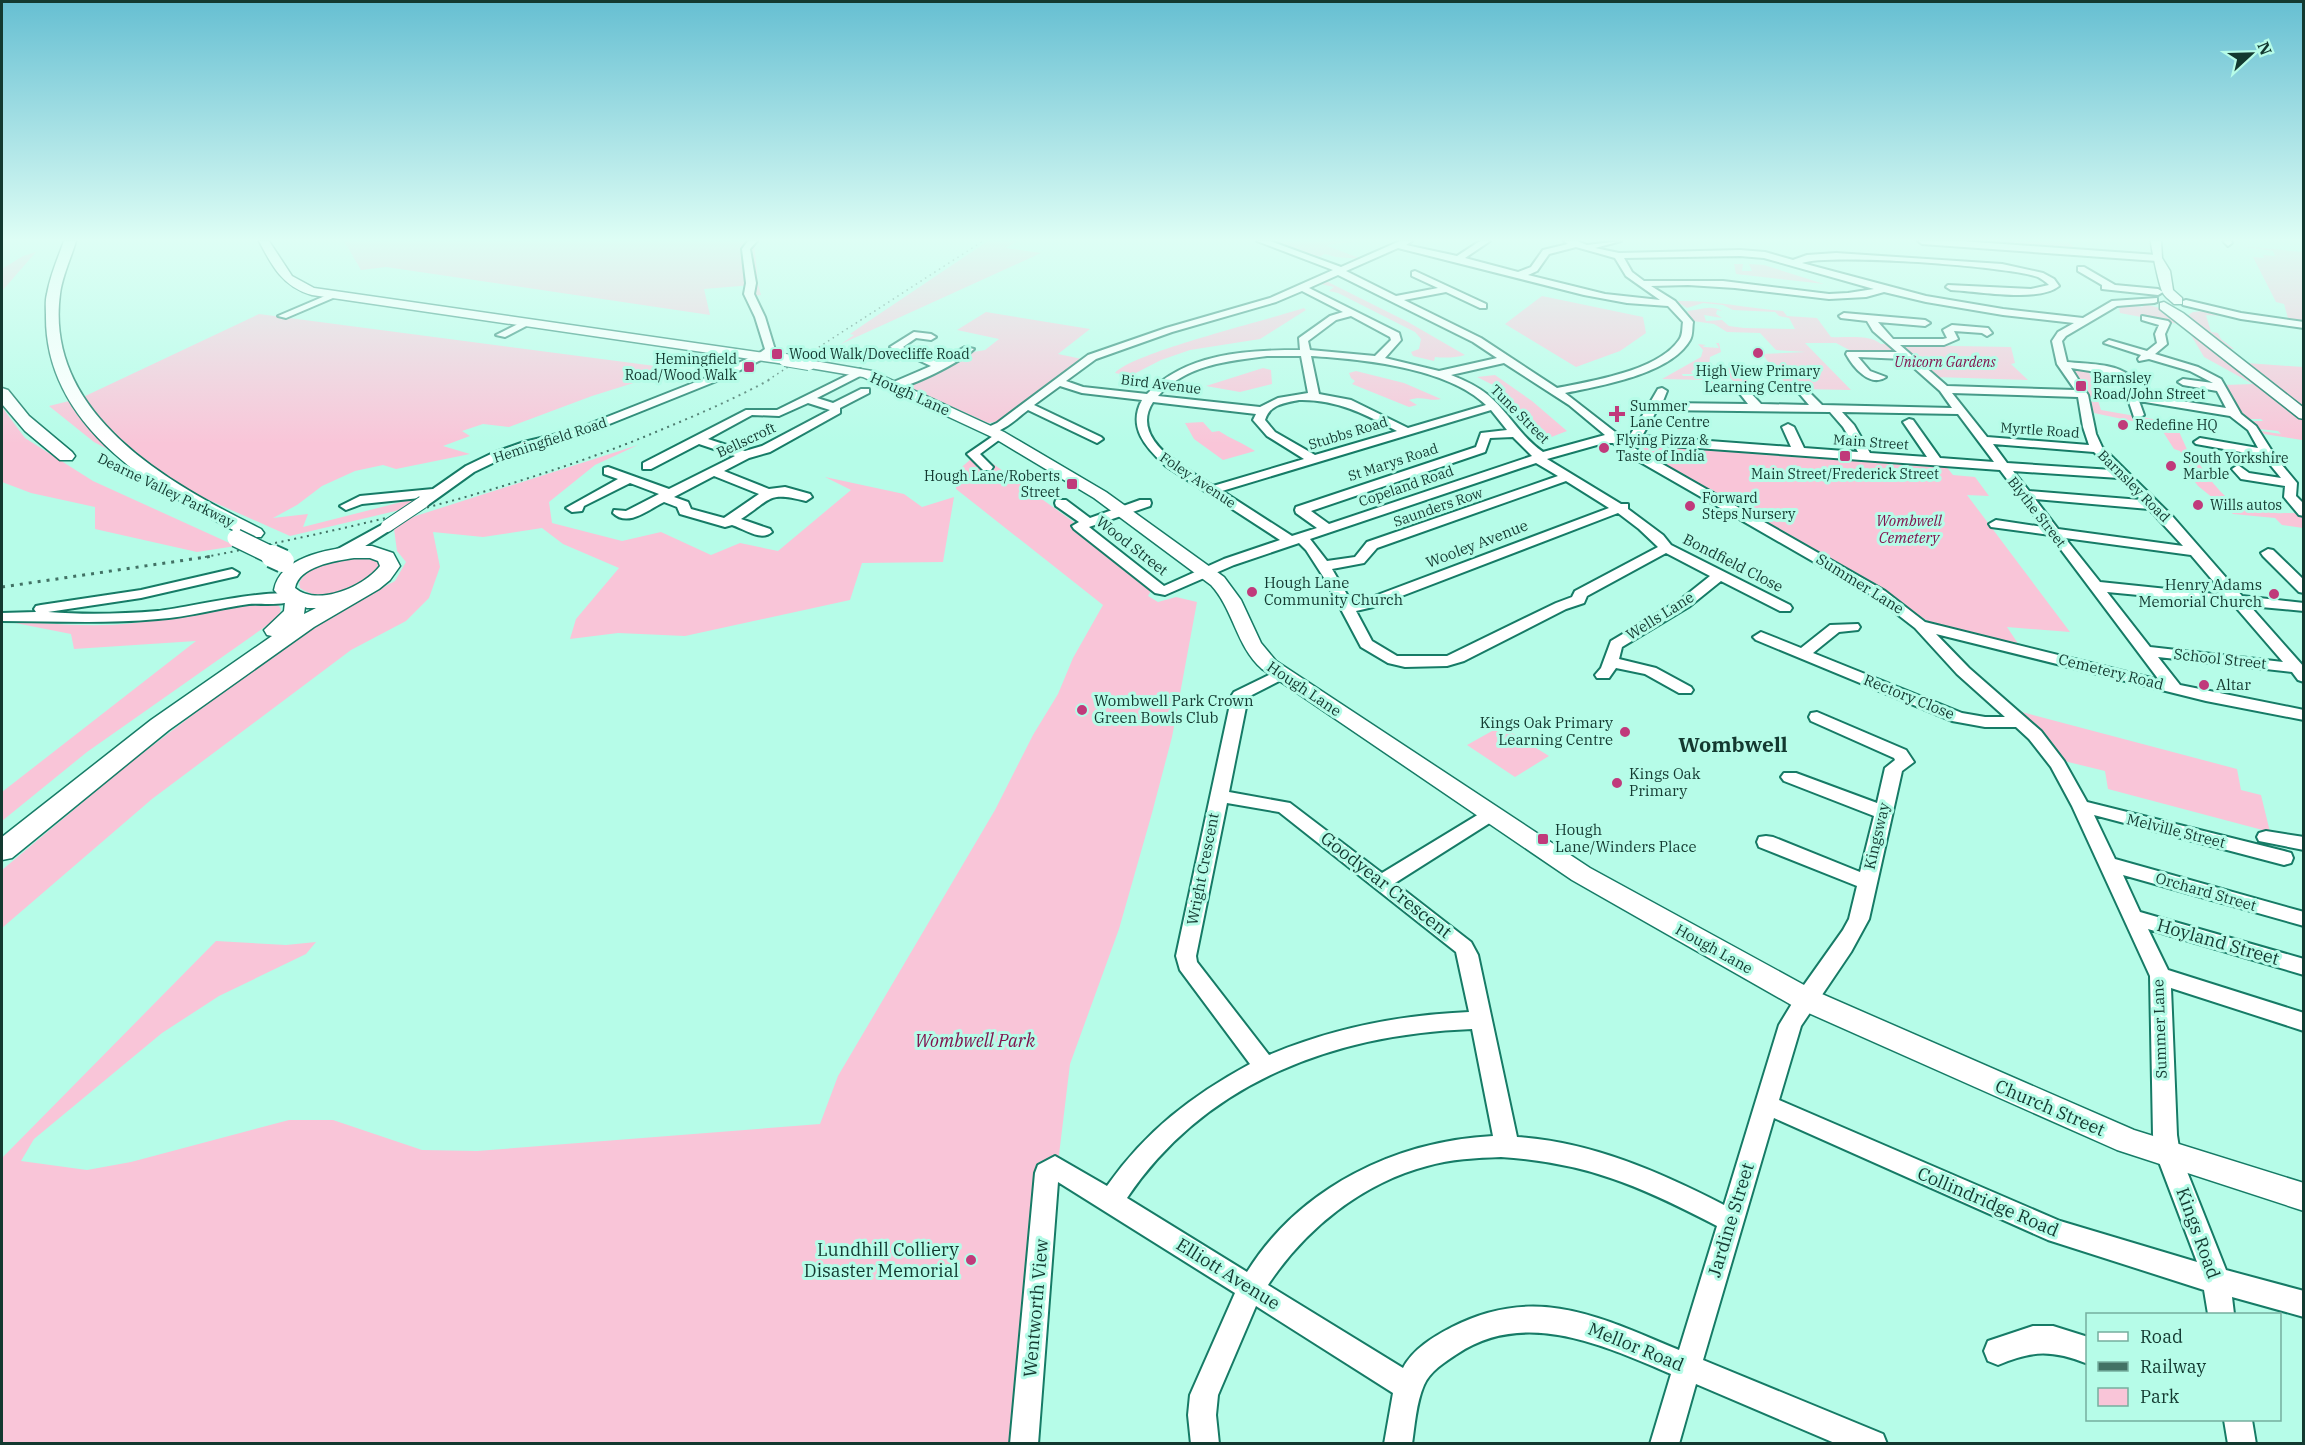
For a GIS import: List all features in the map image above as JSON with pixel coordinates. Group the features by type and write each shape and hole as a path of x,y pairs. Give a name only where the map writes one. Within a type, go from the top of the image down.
{"highway":[{"name":"Dearne Valley Parkway","path":"2,393 15,413 38,435 66,456 82,456 45,418"},
{"name":"Dearne Valley Parkway","path":"119,469 245,535 290,578 328,556"},
{"name":"Dearne Valley Parkway","path":"162,503 245,535"},
{"path":"2,851 160,725 306,622 382,578 390,566 386,557 372,552 354,552 328,556 302,567 290,578"},
{"path":"290,578 328,600 363,590"},
{"path":"2,830 144,721 285,624 294,614 290,578"}],"main road":[{"name":"Hough Lane","path":"427,308 860,372 994,432 1122,510 1207,571 1230,597 1262,660 1281,674 1581,874 1804,999"},
{"path":"2185,308 2304,416"},
{"name":"Church Street","path":"1804,999 2128,1141 2304,1197"}],"street":[{"path":"283,316 302,308"},
{"path":"756,308 770,350 758,357"},
{"path":"987,467 974,454 994,432 1083,363 1105,352 1169,330 1243,308"},
{"path":"1343,308 1390,332 1396,338 1378,359"},
{"name":"Summer Lane","path":"1415,308 1477,340 1556,391 1632,452 1857,580 1920,625 1963,671 2045,747 2081,806 2160,976 2162,1099 2168,1154"},
{"path":"1556,391 1626,374 1667,356 1685,340 1687,331 1688,322 1677,308"},
{"path":"1989,308 2084,321"},
{"path":"2106,308 2062,334 2057,341 2062,364 2121,375 2127,379 2138,415"},
{"path":"2199,308 2300,324"},
{"path":"1314,396 1303,340 1333,318 1352,313"},
{"path":"1844,316 1921,322"},
{"path":"2145,318 2165,323 2160,334 2162,344 2145,356"},
{"name":"Blythe Street","path":"1871,319 1876,329 1889,342 1909,356 1944,389 2174,688"},
{"path":"501,335 527,323"},
{"path":"1889,342 1944,342 1953,339 1948,330 1952,328 1985,330 1987,333"},
{"path":"931,337 914,335 895,347 937,365"},
{"path":"2109,343 2202,372 2217,381 2234,412 2257,434 2267,453 2291,483 2290,497 2304,512"},
{"path":"893,386 916,377 969,349"},
{"name":"Tune Street","path":"1148,398 1171,379 1202,366 1248,355 1304,351 1378,359 1437,375 1475,391 1493,406 1540,458 1617,508"},
{"path":"1871,377 1847,352 1909,356"},
{"name":"Hemingfield Road","path":"328,556 357,545 471,469 496,456 528,445 578,433 720,376 758,357"},
{"path":"1437,375 1506,359"},
{"name":"Barnsley Road","path":"2062,364 2082,394 2089,434 2097,449 2197,552 2299,672"},
{"path":"647,466 750,412 779,413 860,372"},
{"name":"Bird Avenue","path":"1058,382 1082,390 1262,411"},
{"path":"2183,382 2221,388"},
{"path":"1944,389 2082,394"},
{"path":"1743,390 1757,407"},
{"path":"1661,405 1657,401 1662,392"},
{"path":"1803,392 1818,408"},
{"name":"Bellscroft","path":"609,524 622,515 667,496 745,455 766,448 836,411 834,407 864,395"},
{"path":"1313,459 1264,428 1259,420 1262,411 1279,401 1314,396 1353,404 1406,431"},
{"path":"2133,397 2234,412"},
{"name":"Foley Avenue","path":"1148,398 1141,415 1143,431 1149,442 1170,463 1311,547 1348,608 1361,638 1381,654 1393,660 1447,662 1459,658 1561,606 1574,603 1579,600 1580,594 1664,545"},
{"path":"807,399 834,407"},
{"path":"1634,439 1653,407 1661,405 1960,411"},
{"path":"1027,406 1097,439"},
{"name":"Stubbs Road","path":"1212,490 1493,406"},
{"path":"1833,409 1848,425 1866,456"},
{"path":"1909,422 1937,462"},
{"path":"1788,427 1799,452"},
{"name":"St Marys Road","path":"1326,529 1301,510 1481,449 1485,435 1517,433"},
{"name":"Main Street","path":"1617,439 2123,476"},
{"name":"Copeland Road","path":"1207,571 1296,539 1592,441 1617,439"},
{"path":"698,440 745,455"},
{"name":"Myrtle Road","path":"1982,440 2097,449"},
{"path":"2200,442 2267,453"},
{"path":"766,448 785,456"},
{"path":"2238,469 2245,476 2291,483"},
{"path":"608,471 667,496 683,505 685,511 724,523 747,511 768,493 785,491 806,497"},
{"path":"714,471 768,493"},
{"name":"Saunders Row","path":"1322,566 1359,560 1365,556 1372,545 1566,477"},
{"path":"572,508 577,508 579,504 629,478"},
{"path":"346,506 360,500 435,493"},
{"path":"2023,494 2153,505"},
{"path":"1061,503 1088,522"},
{"name":"Wood Street","path":"1145,503 1079,526 1163,591 1207,571"},
{"name":"Bondfield Close","path":"1617,508 1645,527 1664,545 1719,576 1785,608"},
{"name":"Wooley Avenue","path":"1348,608 1368,604 1617,508"},
{"path":"731,520 765,532 762,533"},
{"path":"1996,524 2197,552"},
{"name":"Hemingfield Road","path":"372,552 375,540 386,527"},
{"path":"2268,552 2304,589"},
{"path":"6,616 141,594 232,573"},
{"name":"Wells Lane","path":"1685,690 1650,671 1607,669 1612,650 1616,644 1685,603 1719,576"},
{"path":"6,616 76,619 143,616 213,608 250,600 290,578"},
{"path":"2094,586 2304,607"},
{"path":"141,594 143,616"},
{"path":"1802,654 1832,621 1854,627"},
{"name":"Cemetery Road","path":"1920,625 2174,688 2304,715"},
{"name":"Rectory Close","path":"1761,637 1958,717 1985,722 2020,722"},
{"name":"School Street","path":"2144,651 2299,672"},
{"name":"Wright Crescent","path":"1264,1066 1197,978 1186,957 1240,695 1281,674"},
{"name":"Kingsway","path":"1804,999 1852,934 1859,919 1894,768 1905,762 1904,758 1892,750 1817,717"},
{"path":"1790,777 1882,812"},
{"name":"Goodyear Crescent","path":"1218,796 1284,807 1464,947 1468,955 1507,1146"},
{"name":"Melville Street","path":"2081,806 2282,848"},
{"path":"1383,882 1490,815"},
{"path":"1766,842 1866,882"},
{"name":"Orchard Street","path":"2108,864 2304,919"},
{"name":"Hoyland Street","path":"2133,917 2304,967"},
{"path":"2160,976 2304,1022"},
{"name":"Jardine Street","path":"1664,1443 1790,1025 1804,999"},
{"path":"1111,1201 1155,1143 1209,1101 1264,1066 1299,1051 1352,1034 1421,1023 1481,1020"},
{"name":"Collindridge Road","path":"1767,1105 2036,1224 2092,1244 2304,1304"},
{"path":"1205,1443 1202,1399 1250,1288 1280,1246 1317,1211 1350,1186 1388,1168 1434,1153 1507,1146 1574,1155 1649,1180 1731,1221"},
{"name":"Kings Road","path":"2168,1154 2216,1279 2221,1313"},
{"name":"Elliott Avenue","path":"1047,1173 1055,1167 1409,1387"},
{"name":"Wentworth View","path":"1024,1443 1047,1173"},
{"name":"Mellor Road","path":"1409,1387 1417,1371 1444,1347 1468,1332 1490,1324 1512,1320 1536,1319 1575,1323 1599,1330 1873,1443"},
{"path":"1998,1351 2032,1338 2064,1342 2086,1350"},
{"path":"1398,1443 1409,1387"},
{"path":"2238,1421 2242,1443"}],"green space":[{"path":"666,308 708,308 710,315"},
{"path":"888,308 919,308 841,344 854,335 850,334"},
{"path":"1302,308 1306,310 1260,339 1190,350 1161,360 1130,376 1115,373 1126,365 1147,356"},
{"path":"1368,308 1381,308 1465,355 1450,358 1435,357 1434,361 1413,356 1411,352 1419,349 1421,339 1415,332"},
{"path":"1526,308 1602,308 1643,317 1646,333 1620,351 1576,367 1505,324"},
{"path":"1730,308 1764,308 1783,311 1787,316 1817,318 1831,337 1870,339 1881,344 1889,344 1902,354 1855,353 1836,343 1805,343 1851,390 1716,387 1708,380 1662,379 1701,357 1703,350 1698,344 1706,345 1704,347 1719,348 1716,343 1719,343 1721,352 1710,357 1709,365 1696,367 1691,372 1693,374 1682,374 1683,376 1693,376 1696,372 1726,385 1740,385 1732,380 1723,368 1741,366 1729,371 1733,376 1745,377 1750,384 1746,385 1787,385 1762,354 1806,352 1776,350 1760,333 1727,332 1714,324 1693,321 1687,311 1718,309 1722,311 1717,310 1716,314 1722,318 1704,315 1706,321 1722,320 1729,326 1795,329 1789,318 1779,316 1775,312"},
{"path":"2119,308 2161,308 2303,419 2303,443 2302,440 2264,434 2261,431 2281,434 2278,431 2259,429 2248,421 2263,421 2261,419 2245,419 2225,385 2253,384 2204,357 2191,335 2178,324 2120,313"},
{"path":"2285,308 2303,308 2303,323 2279,319 2288,318"},
{"path":"2204,311 2225,316 2206,315 2211,332 2218,333 2221,339 2234,349 2227,348 2188,315"},
{"path":"986,312 1090,329 1058,354 1082,359 997,422 988,423 903,385 968,353 985,350 999,339 957,330"},
{"path":"259,314 678,369 592,396 509,427 483,424 462,431 470,436 443,446 470,454 396,469 383,465 355,471 322,486 297,505 273,518 308,514 303,527 421,497 404,509 290,536 186,490 94,442 49,406 81,398"},
{"name":"Unicorn Gardens","path":"1902,345 2011,347 2015,363 2011,364 2028,380 1935,377"},
{"path":"2246,363 2303,367 2303,409"},
{"path":"1263,368 1271,370 1272,384 1240,392 1206,386"},
{"path":"2070,368 2088,369 2101,410 2181,424 2183,427 2177,427 2189,454 2193,454 2226,497 2243,507 2276,513 2300,514 2303,516 2303,528 2282,525 2275,518 2233,514 2198,486 2195,482 2198,481 2180,451 2174,449 2160,427 2094,413 2089,394"},
{"path":"1356,371 1404,383 1441,399 1409,400 1417,405 1409,407 1352,384 1355,381 1349,373"},
{"path":"1495,375 1532,401 1567,431 1541,441 1536,438 1542,434 1540,431 1544,430 1529,419 1511,400 1514,400 1512,398 1507,398 1501,391 1503,390 1477,377"},
{"path":"2,407 25,438 93,481 236,546 197,552 95,529 95,507 31,493 2,482"},
{"path":"1203,422 1212,432 1219,431 1255,451 1223,460 1194,439 1185,423"},
{"name":"Wombwell Cemetery","path":"1643,442 1945,465 1953,475 1975,477 1989,496 1967,495 2070,632 2007,627 2019,645 1929,622 1866,580 1635,448"},
{"path":"638,445 595,465 549,502 552,523 622,541 661,532 711,555 740,543 778,551 851,490 825,477 904,494 922,507 954,497 943,562 862,563 850,600 685,636 618,633 570,639 576,619 619,568 563,544 542,528 483,537 433,532 440,567 429,598 406,621 351,650 152,799 2,928 2,870 127,765 309,626 395,581 406,562 397,551 394,529 400,521"},
{"name":"Wombwell Park","path":"978,453 1089,533 1152,589 1148,596 1158,602 1176,597 1197,602 1172,737 1152,813 1119,929 1070,1064 1058,1163 1040,1161 1015,1443 2,1444 2,1158 216,941 286,945 316,942 306,954 219,996 162,1033 34,1139 21,1161 87,1170 131,1162 289,1120 333,1120 422,1150 477,1151 820,1124 838,1076 995,810 1033,735 1058,694 1073,658 1103,605 956,489 956,472"},
{"path":"360,557 377,561 380,566 378,572 350,588 330,595 310,593 300,588 299,583 310,570 334,560"},
{"path":"276,602 281,609 279,617 87,752 2,821 2,792 196,641 74,649 71,634 5,621 70,625 118,624"},
{"path":"2018,711 2237,769 2241,790 2261,795 2270,832 2108,789 2105,771 2064,761 2051,743"},
{"path":"1501,726 1549,756 1515,777 1467,745"}],"railway":[{"path":"768,380 879,308"},
{"path":"205,557 314,535 422,509 529,478 634,441 771,379"},
{"path":"2,587 213,556"}],"place":[{"name":"High View Primary Learning Centre","path":"1758,353"},
{"name":"Wood Walk/Dovecliffe Road","path":"777,354"},
{"name":"Hemingfield Road/Wood Walk","path":"749,367"},
{"name":"Barnsley Road/John Street","path":"2081,386"},
{"name":"Summer Lane Centre","path":"1617,414"},
{"name":"Redefine HQ","path":"2123,425"},
{"name":"Flying Pizza & Taste of India","path":"1604,448"},
{"name":"Main Street/Frederick Street","path":"1845,456"},
{"name":"South Yorkshire Marble","path":"2171,466"},
{"name":"Hough Lane/Roberts Street","path":"1072,484"},
{"name":"Wills autos","path":"2198,505"},
{"name":"Forward Steps Nursery","path":"1690,506"},
{"name":"Hough Lane Community Church","path":"1252,592"},
{"name":"Henry Adams Memorial Church","path":"2274,594"},
{"name":"Altar","path":"2204,685"},
{"name":"Wombwell Park Crown Green Bowls Club","path":"1082,710"},
{"name":"Kings Oak Primary Learning Centre","path":"1625,732"},
{"name":"Kings Oak Primary","path":"1617,783"},
{"name":"Hough Lane/Winders Place","path":"1543,839"},
{"name":"Lundhill Colliery Disaster Memorial","path":"971,1260"}],"district":[{"name":"Wombwell","path":"1733,745"}]}
